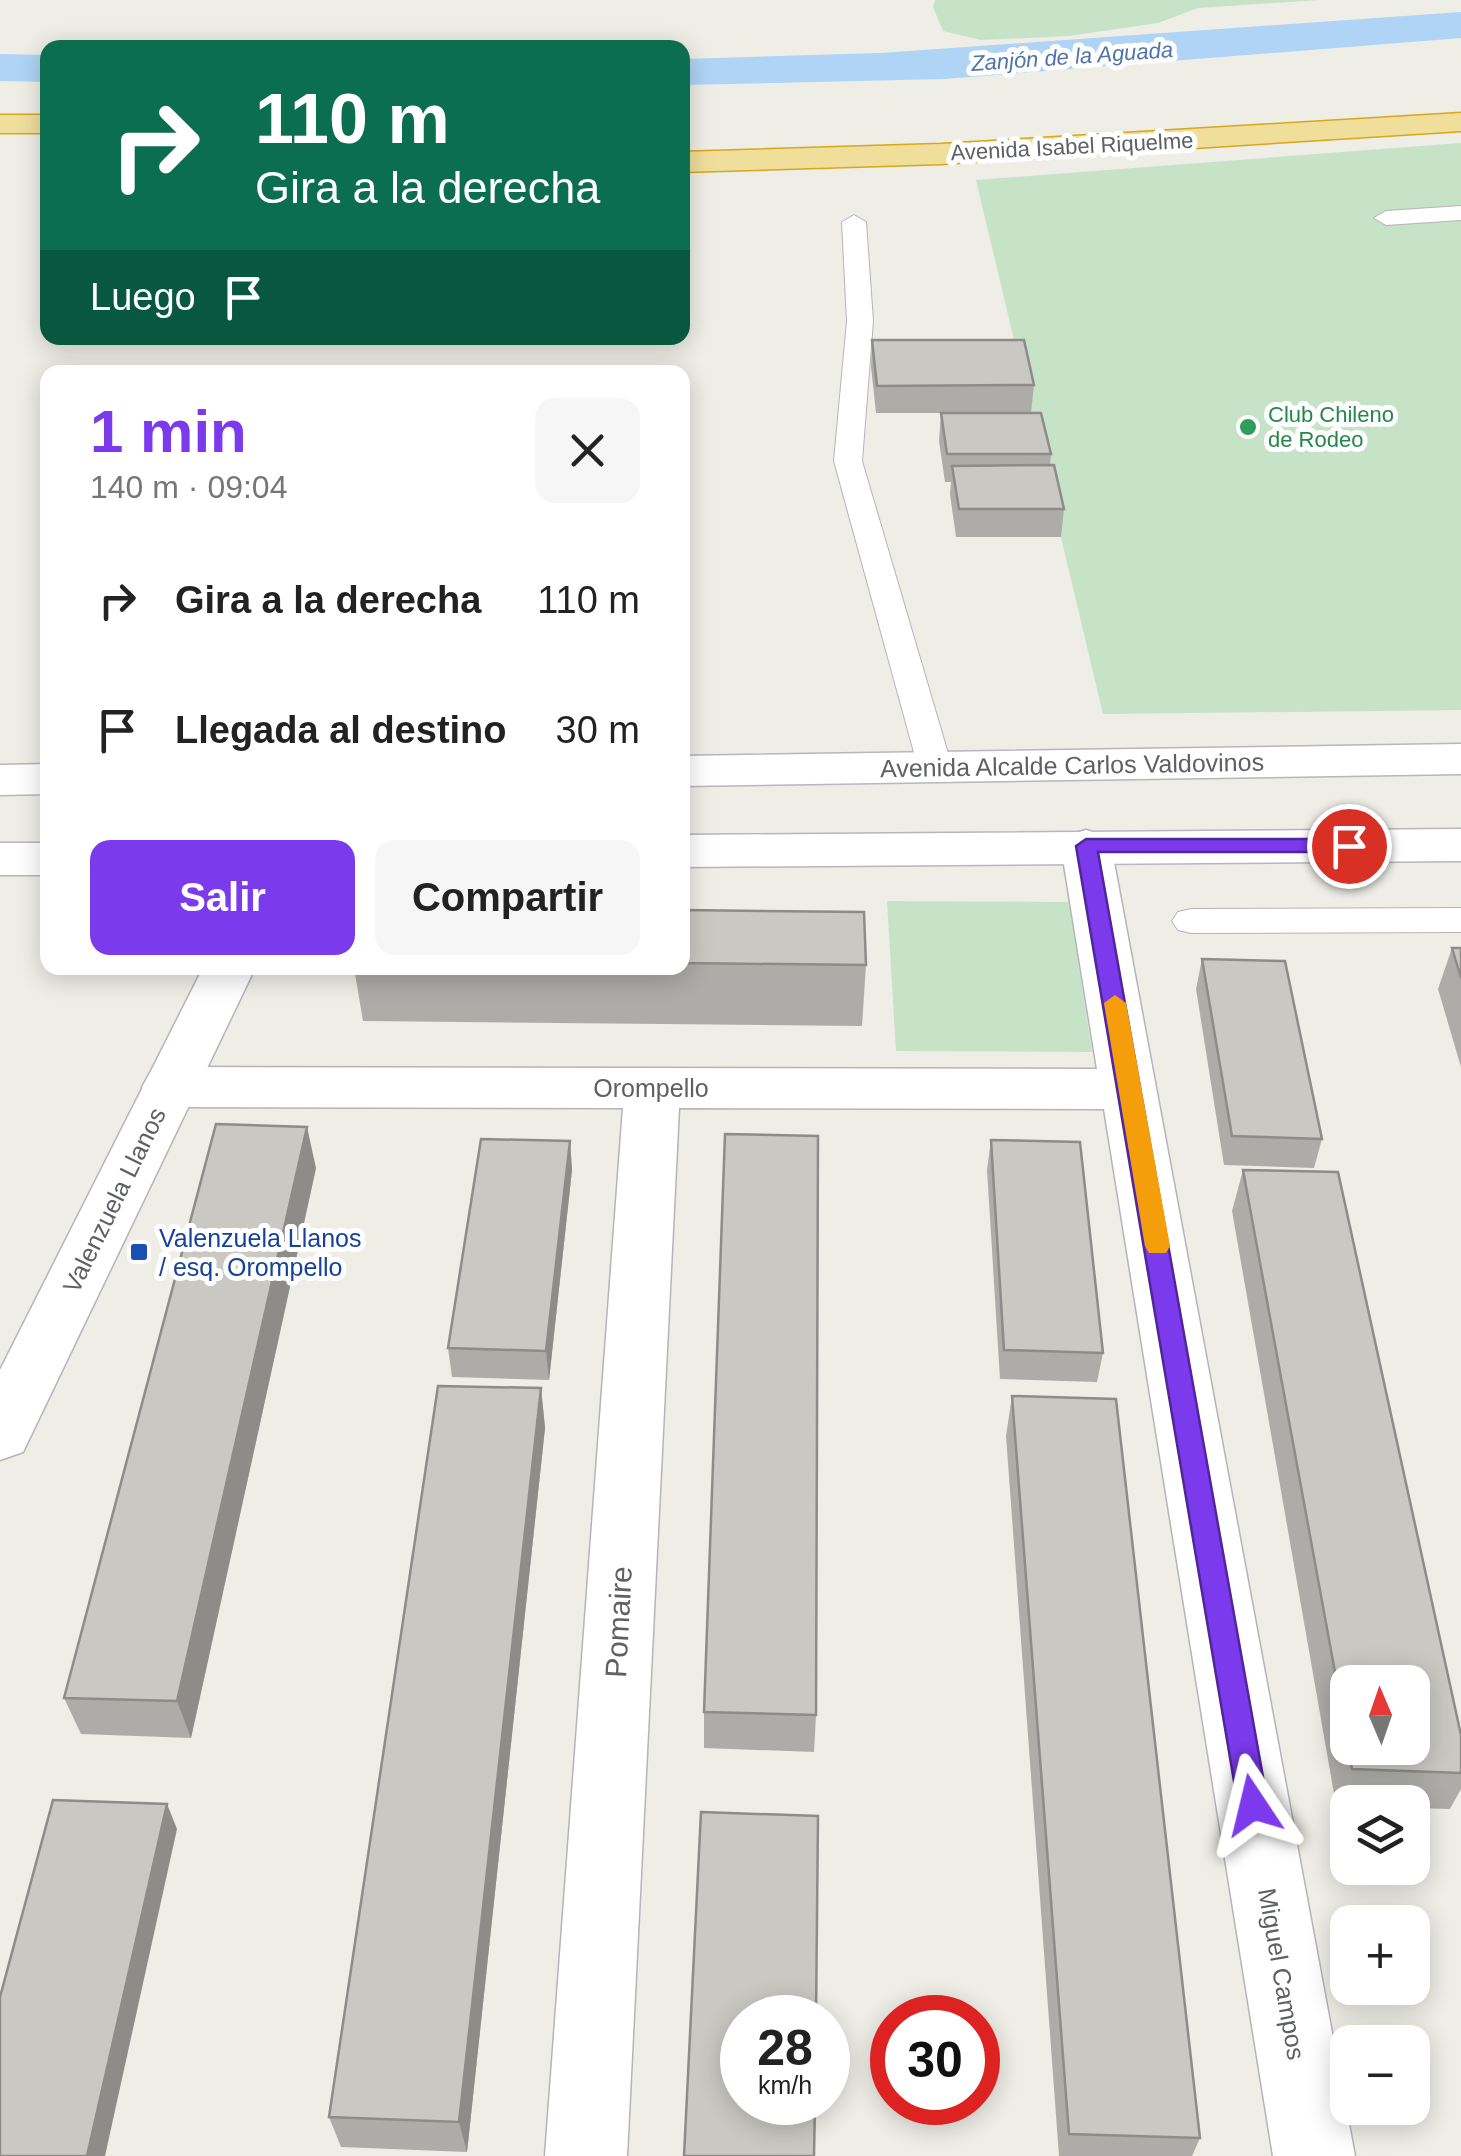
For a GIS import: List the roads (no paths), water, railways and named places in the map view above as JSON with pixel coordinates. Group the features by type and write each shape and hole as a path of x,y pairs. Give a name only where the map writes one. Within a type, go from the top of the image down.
{"highway":[{"name":"Avenida Isabel Riquelme","path":"690,162 941,154 1461,122"},
{"path":"0,124 40,124"}],"street":[{"name":"Avenida Alcalde Carlos Valdovinos","path":"690,771 1461,759"},
{"path":"0,780 40,779"},
{"path":"690,851 1461,845"},
{"name":"Miguel Campos","path":"1086,846 1314,2156"},
{"path":"0,859 40,859"},
{"name":"Valenzuela Llanos","path":"0,1433 19,1355 170,1087 226,975"},
{"name":"Orompello","path":"170,1087 1131,1089"},
{"name":"Pomaire","path":"586,2156 652,1088"}],"lane":[{"path":"1386,218 1461,214"},
{"path":"854,222 860,320 848,461 935,767"},
{"path":"1191,921 1461,920"}],"water":[{"name":"Zanjón de la Aguada","path":"1461,12 1461,38 944,79 690,85 690,59 881,53"},
{"path":"0,54 40,55 40,82 0,81"}],"place":[{"name":"Club Chileno de Rodeo","path":"1248,427"},
{"name":"Valenzuela Llanos / esq. Orompello","path":"139,1252"}]}
